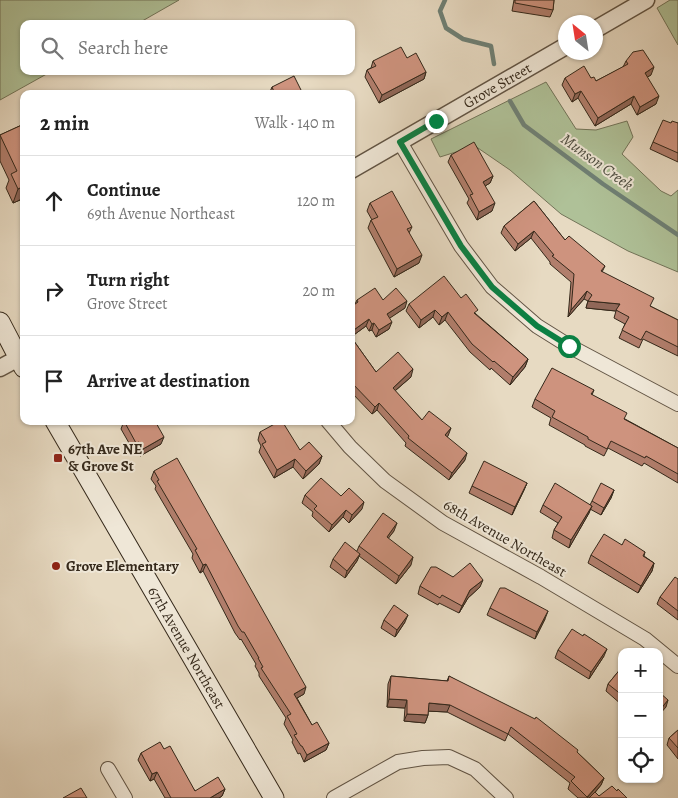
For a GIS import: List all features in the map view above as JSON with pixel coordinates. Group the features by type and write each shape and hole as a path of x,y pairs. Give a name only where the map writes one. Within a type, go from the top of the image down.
{"main road":[{"path":"0,322 20,357"},
{"name":"67th Avenue Northeast","path":"57,425 274,798"}],"street":[{"path":"603,25 646,0"},
{"name":"Grove Street","path":"355,168 558,51"},
{"path":"400,142 461,246 492,287 537,326 569,346 678,404"},
{"path":"0,368 20,362"},
{"name":"68th Avenue Northeast","path":"331,425 350,447 385,481 443,523 542,577 637,635 678,666"},
{"path":"334,798 398,762 423,758 449,757 475,769 506,798"},
{"path":"108,769 124,798"}],"green space":[{"path":"0,0 179,0 144,20 20,20 20,75 45,75 0,100"},
{"path":"670,0 678,0 678,45 657,8"},
{"path":"546,82 576,129 596,130 627,121 633,137 622,154 661,191 671,196 678,190 678,272 628,251 561,214 510,170 475,146 440,157 431,139"}],"building":[{"path":"515,0 554,0 553,10 515,3"},
{"path":"401,47 407,58 416,53 426,72 382,95 367,70 376,66 373,61"},
{"path":"643,50 654,67 645,73 659,96 640,107 634,96 598,118 581,91 575,94 565,78 584,66 591,78 594,77 596,81 628,64 626,61 633,52"},
{"path":"294,76 301,90 273,90 272,87"},
{"path":"663,120 678,123 678,153 653,142"},
{"path":"20,126 20,188 18,189 11,174 17,171 0,135"},
{"path":"474,142 493,176 483,182 495,203 479,212 470,195 473,194 451,155"},
{"path":"392,191 412,227 407,229 422,255 397,269 371,220 378,217 370,203"},
{"path":"534,201 565,240 569,236 605,266 601,271 654,298 650,306 678,320 678,347 646,331 641,340 622,330 629,317 616,310 620,304 588,301 592,295 587,291 571,310 574,274 552,256 554,255 534,231 518,244 504,226"},
{"path":"444,276 461,298 466,294 478,310 474,313 528,359 513,377 472,344 448,312 442,317 435,310 421,320 409,304"},
{"path":"375,288 383,300 396,288 407,301 387,314 392,322 379,330 369,319 355,329 355,304 358,302 357,300"},
{"path":"355,343 376,372 398,352 413,369 393,388 422,420 429,411 451,428 445,435 467,453 452,473 408,438 409,436 379,403 375,407 355,386"},
{"path":"552,368 594,390 591,394 627,413 624,419 678,448 678,474 646,456 645,458 611,441 607,449 552,417 555,411 535,399"},
{"path":"126,425 157,425 164,437 143,449 139,442 136,443"},
{"path":"273,425 284,425 300,450 309,442 322,456 306,471 295,459 277,470 262,444 266,442 260,432"},
{"path":"177,458 306,687 294,694 312,725 317,722 329,743 307,755 294,735 297,734 287,716 291,714 261,668 263,667 259,658 244,632 238,626 206,564 203,565 195,550 197,549 157,481 159,480 154,471"},
{"path":"484,461 527,483 515,507 472,486"},
{"path":"321,478 341,496 349,488 364,502 352,515 346,510 332,525 314,509 317,506 305,495"},
{"path":"555,483 592,506 571,540 554,530 562,517 543,505"},
{"path":"601,483 614,490 604,508 592,501"},
{"path":"383,513 397,523 387,537 413,557 399,576 359,546"},
{"path":"604,534 622,545 625,539 645,552 643,556 654,563 641,586 591,555"},
{"path":"345,542 360,554 347,571 333,559"},
{"path":"470,563 483,580 470,590 462,606 442,595 440,598 420,586 431,567 436,567 453,577"},
{"path":"675,577 678,579 678,611 660,597"},
{"path":"500,588 505,588 548,611 537,632 490,608"},
{"path":"394,605 408,615 397,630 384,620"},
{"path":"572,629 583,636 584,634 607,649 591,672 558,650"},
{"path":"618,672 618,692 608,684"},
{"path":"391,676 448,681 449,676 535,719 536,717 578,750 577,752 604,778 587,797 571,781 575,777 511,727 508,734 450,705 429,703 428,715 407,714 407,700 389,699"},
{"path":"663,696 668,700 663,706"},
{"path":"678,730 678,748 669,738"},
{"path":"160,742 164,749 170,746 195,791 218,777 225,789 210,798 171,798 157,772 152,774 141,753"},
{"path":"612,786 627,798 589,798 595,792 599,796"},
{"path":"81,788 87,798 63,798"}],"waterway":[{"name":"Munson Creek","path":"445,0 440,11 446,28 463,39 491,46 494,64"},
{"name":"Munson Creek","path":"510,101 524,125 603,184 678,235"}],"place":[{"name":"67th Ave NE & Grove St","path":"58,458"},
{"name":"Grove Elementary","path":"56,566"}],"route":[{"path":"436,121 400,142 461,246 492,287 537,326 569,346"}]}
